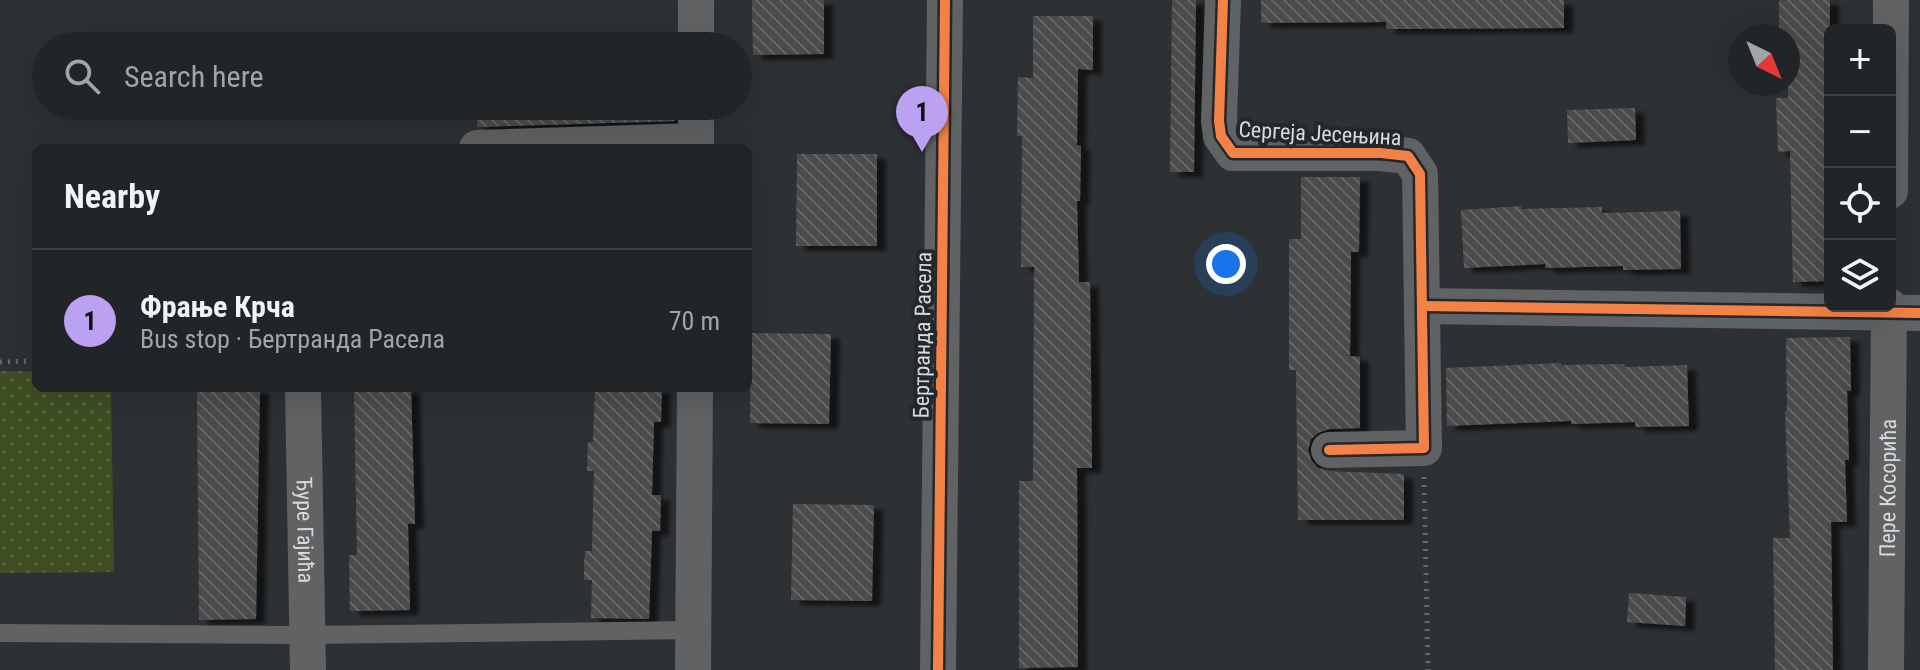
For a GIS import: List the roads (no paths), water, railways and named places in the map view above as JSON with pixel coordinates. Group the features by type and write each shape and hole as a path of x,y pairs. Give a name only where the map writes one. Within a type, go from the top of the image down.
{"street":[{"path":"696,0 696,32"},
{"name":"Бертранда Расела","path":"938,670 945,0"},
{"name":"Сергеја Јесењина","path":"1223,0 1219,121 1221,136 1233,153 1381,153 1408,156 1420,174 1424,448 1329,450"},
{"path":"1890,168 1891,0"},
{"path":"696,120 696,144"},
{"path":"1423,306 1899,311"},
{"name":"Пере Косорића","path":"1886,670 1899,311"},
{"name":"Ђуре Гајића","path":"303,392 308,653"},
{"path":"693,670 695,392"}],"lane":[{"path":"0,633 308,653 694,630"}],"place":[{"name":"Фрање Крча","path":"922,152"}]}
